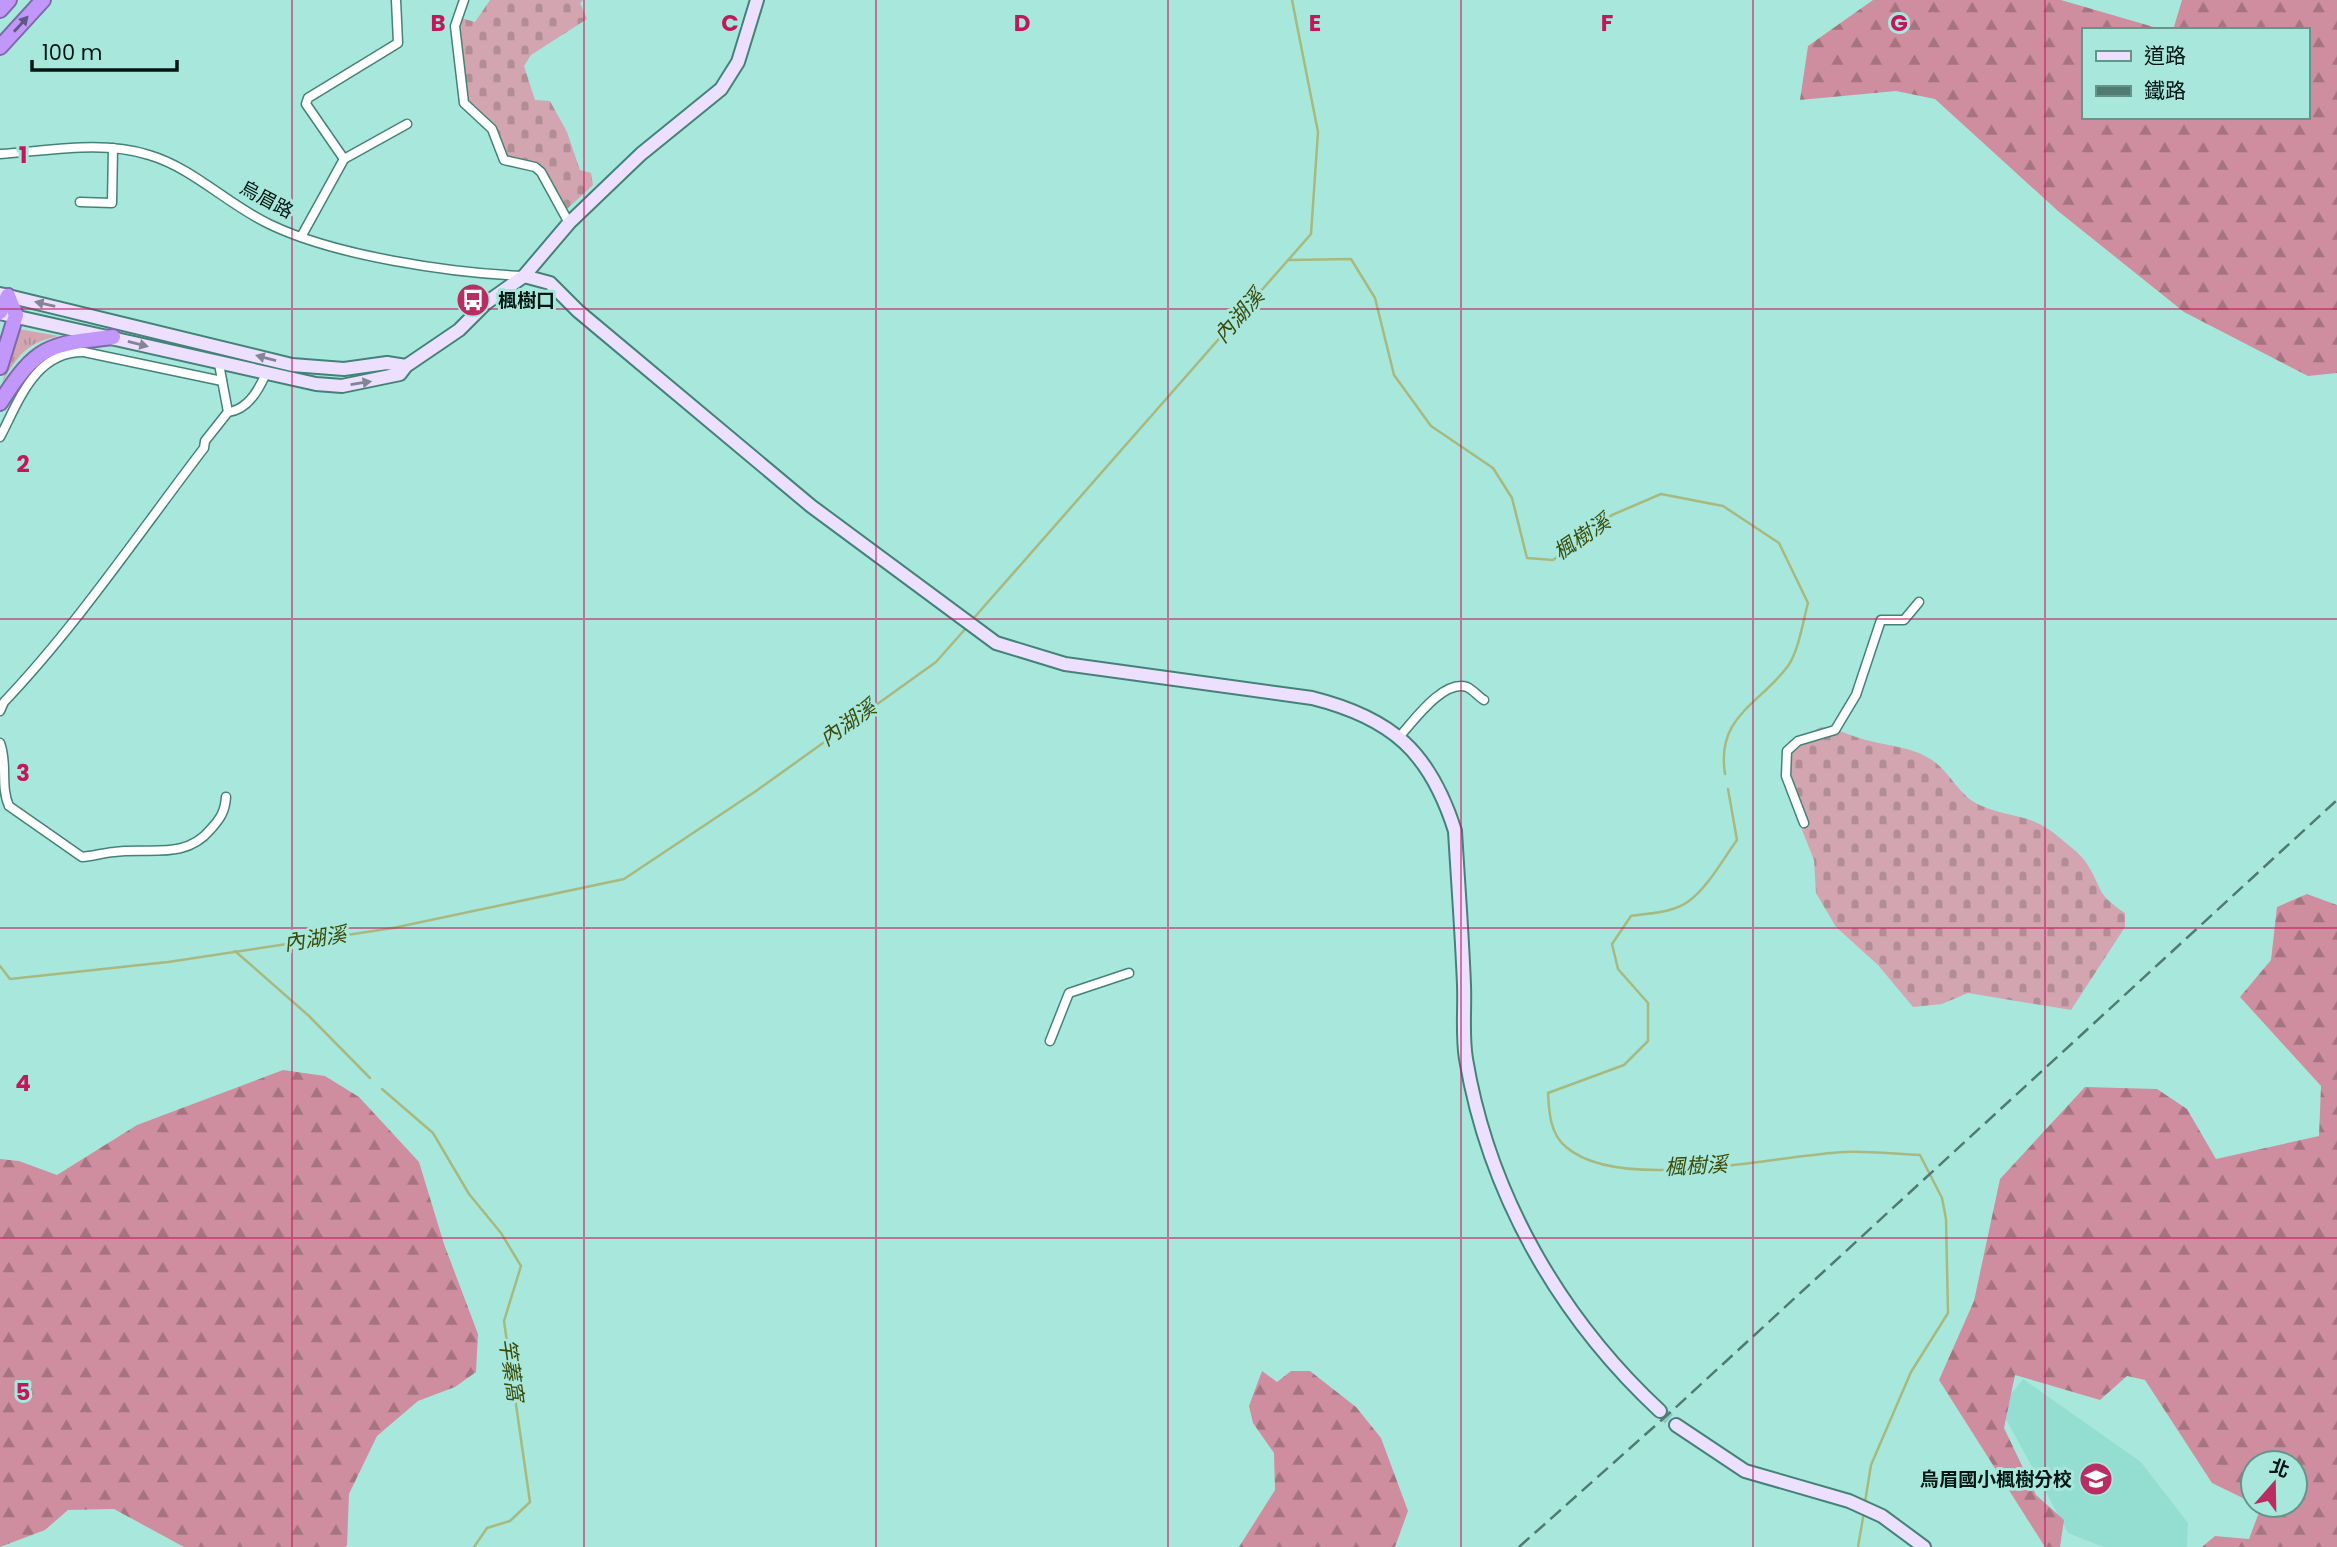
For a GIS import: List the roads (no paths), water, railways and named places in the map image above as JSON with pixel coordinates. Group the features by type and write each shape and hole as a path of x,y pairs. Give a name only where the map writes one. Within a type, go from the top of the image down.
{"highway":[{"path":"0,10 9,0"},
{"path":"0,47 43,0"},
{"path":"0,313 4,295"},
{"path":"0,367 16,315 4,295"},
{"path":"0,402 19,373 39,354 63,342 113,337"}],"street":[{"path":"344,159 306,104 308,98 398,43 396,0"},
{"path":"464,0 455,26 464,103 492,129 504,160 535,167 547,178 569,223"},
{"path":"0,313 113,337 219,364 342,386 384,380 400,374 406,366 459,330 486,303 524,276 569,223 640,154 721,89 738,62 757,0"},
{"path":"301,237 344,159 407,124"},
{"path":"80,202 112,204 113,148"},
{"name":"烏眉路","path":"0,154 113,148 149,155 185,170 243,211 301,237 354,252 485,274 524,276"},
{"path":"524,276 550,283 578,311 811,506 939,604 996,643 1065,664 1312,698 1367,715 1419,755 1434,779 1455,831 1465,1057 1485,1141 1498,1178 1551,1282 1617,1367 1661,1411"},
{"path":"4,295 292,365 344,369 387,363 406,366"},
{"path":"0,437 36,370 66,354 84,352 222,381"},
{"path":"219,364 228,412"},
{"path":"0,711 4,702 45,659 228,412 235,411 257,394 266,373"},
{"path":"1804,822 1786,776 1787,751 1798,741 1835,730 1856,695 1860,673 1881,620 1904,620 1919,602"},
{"path":"1399,737 1436,696 1452,687 1466,687 1484,700"},
{"path":"0,693 4,702"},
{"path":"0,743 4,761 1,779 4,798 9,806 82,857 114,852 177,850 195,844 225,812 226,797"},
{"path":"1050,1041 1069,993 1129,973"},
{"path":"1676,1425 1745,1471 1849,1501 1882,1516 1924,1547"}],"waterway":[{"name":"內湖溪","path":"973,619 1311,234 1318,132 1292,0"},
{"name":"楓樹溪","path":"1289,260 1351,259 1375,298 1394,375 1431,426 1493,468 1512,498 1527,558 1553,560 1612,515 1661,494 1723,506 1779,543 1808,603 1798,644 1788,666 1733,725 1724,754 1725,774"},
{"name":"內湖溪","path":"0,966 10,979 168,962 393,928 624,879 756,791 936,662 967,627"},
{"name":"楓樹溪","path":"1728,789 1737,840 1709,881 1683,905 1661,912 1631,916 1612,944 1618,969 1648,1003 1648,1041 1624,1065 1548,1093 1550,1115 1557,1136 1566,1147 1591,1161 1623,1168 1700,1168 1845,1152 1920,1155 1942,1198 1946,1219 1948,1313 1911,1372 1871,1465 1865,1502"},
{"name":"竿蓁窩","path":"235,951 309,1016 370,1078"},
{"name":"竿蓁窩","path":"382,1089 433,1133 469,1194 501,1233 521,1266 504,1321 530,1502 510,1521 487,1528 474,1547"},
{"name":"楓樹溪","path":"1858,1547 1864,1512"}],"tunnel":[{"path":"1660,1411 1676,1425"}],"railway":[{"path":"1519,1547 1674,1409 2337,800"}],"place":[{"name":"楓樹口","path":"473,300"},
{"name":"烏眉國小楓樹分校","path":"2096,1479"}]}
